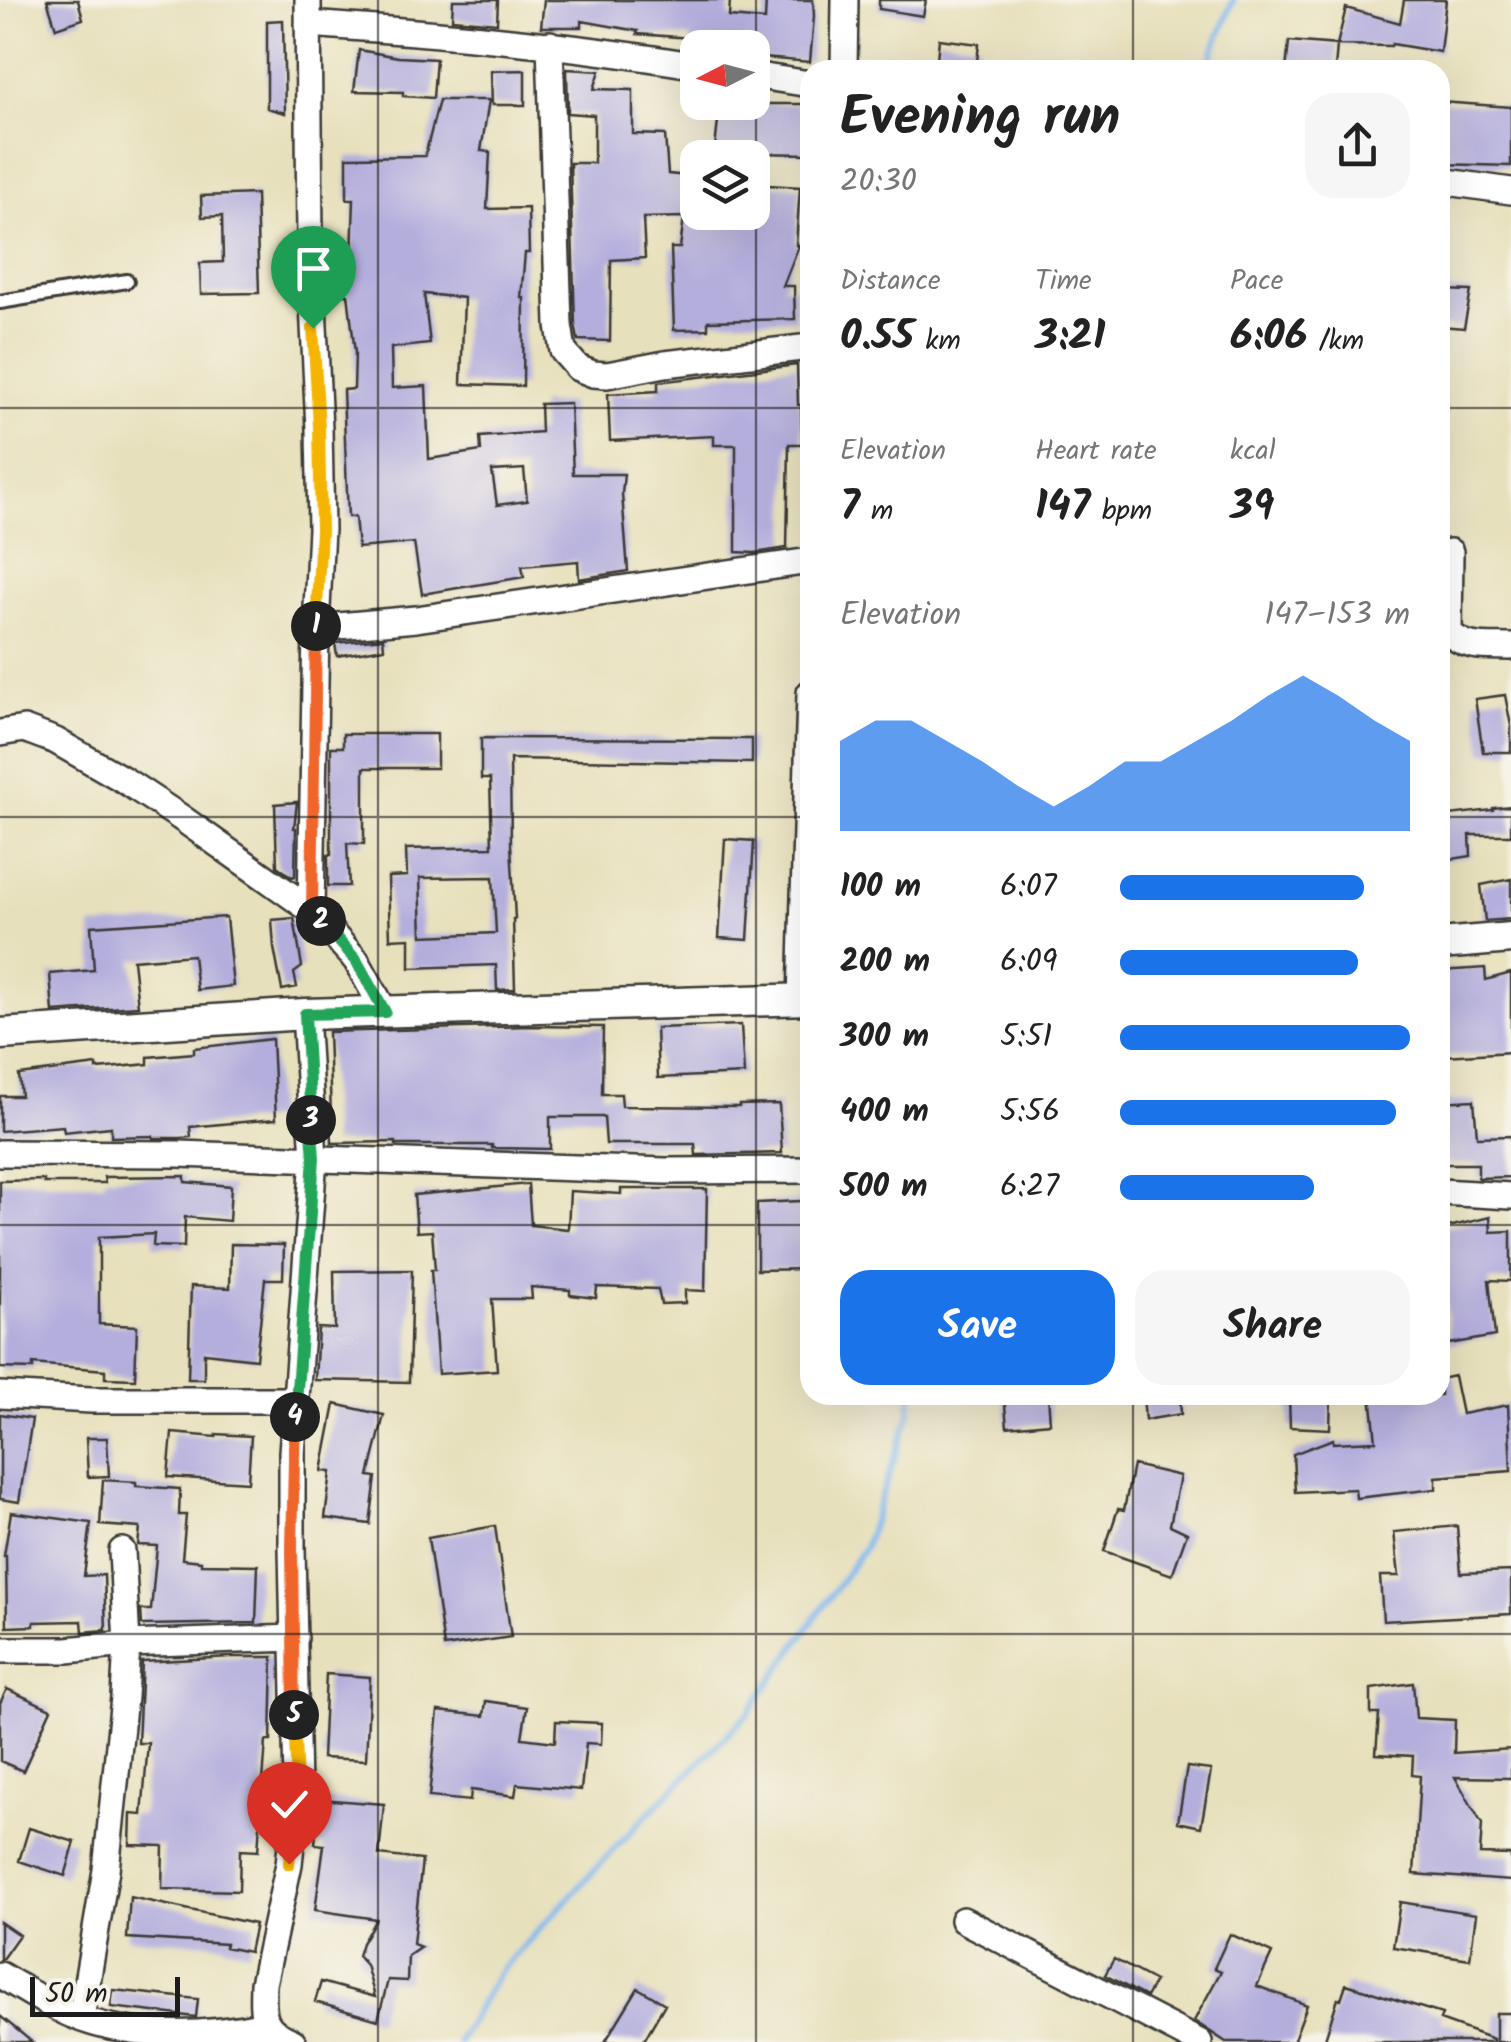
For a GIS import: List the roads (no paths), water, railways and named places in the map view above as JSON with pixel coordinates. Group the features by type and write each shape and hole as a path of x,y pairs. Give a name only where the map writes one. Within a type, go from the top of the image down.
{"street":[{"path":"844,60 845,0"},
{"path":"312,910 321,530 310,242 308,12 680,63"},
{"path":"550,44 562,351 578,368 607,375 800,348"},
{"path":"770,78 800,82"},
{"path":"1450,182 1511,191"},
{"path":"316,628 416,619 800,562"},
{"path":"1450,634 1470,646 1511,648"},
{"path":"0,712 12,731 56,741 124,780 312,910 356,960 385,1012"},
{"path":"1450,943 1511,938"},
{"path":"0,1034 305,1014 800,999"},
{"path":"294,2042 276,2035 266,2024 262,2004 289,1864 297,1788 292,1452 314,1158 305,1014"},
{"path":"0,1153 178,1154 665,1171 800,1170"},
{"path":"1450,1193 1511,1196"},
{"path":"0,1396 296,1400"},
{"path":"81,2018 116,1788 126,1644 122,1551"},
{"path":"0,1650 295,1638"},
{"path":"963,1920 1199,2042"},
{"path":"0,1975 81,2018 144,2032 230,2036 266,2024"}],"lane":[{"path":"0,302 127,280"}],"waterway":[{"path":"1210,60 1233,0"},
{"path":"458,2042 499,1972 748,1714 864,1548 911,1405"}]}
